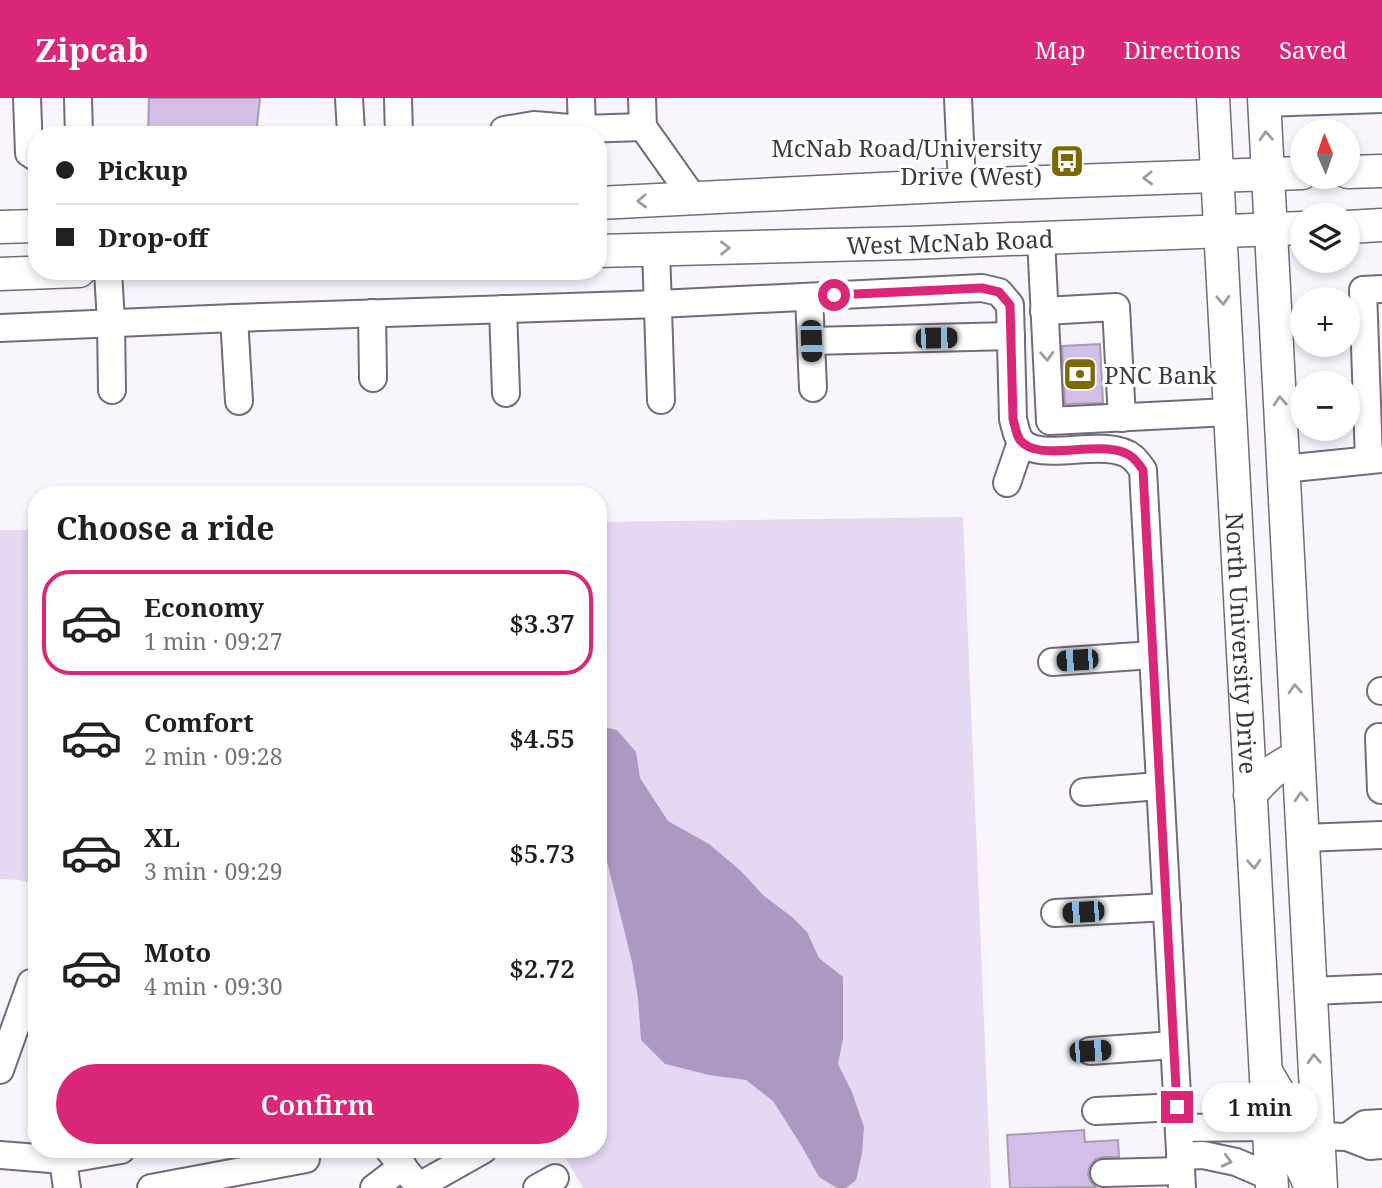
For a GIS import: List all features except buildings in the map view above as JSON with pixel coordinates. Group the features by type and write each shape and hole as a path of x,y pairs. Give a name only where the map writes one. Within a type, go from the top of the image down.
{"main road":[{"name":"North University Drive","path":"1213,98 1272,1182"},
{"path":"1264,100 1311,991 1332,1136 1321,1188"},
{"path":"1360,172 1382,171"},
{"path":"607,203 962,185 1290,173"},
{"path":"1360,226 1382,225"},
{"path":"0,227 28,226"},
{"name":"West McNab Road","path":"607,251 1290,228"},
{"path":"0,274 28,273"},
{"path":"1250,795 1276,768 1298,757"},
{"path":"1265,1071 1302,1125 1332,1136"},
{"path":"1268,1126 1296,1154 1311,1188"}],"street":[{"path":"27,98 28,126"},
{"path":"78,98 79,126"},
{"path":"349,98 351,126"},
{"path":"398,98 398,126"},
{"path":"580,98 582,126"},
{"path":"642,98 643,128 694,199"},
{"path":"958,98 962,185"},
{"path":"1264,100 1382,99"},
{"path":"528,126 546,126"},
{"path":"607,129 643,128"},
{"path":"1041,238 1050,421 1229,412"},
{"path":"656,249 661,400"},
{"path":"109,280 112,390"},
{"path":"0,327 659,304 982,288 999,292 1010,305 1013,419 1021,442 1037,451 1112,449 1132,457 1143,470 1181,1172"},
{"path":"1283,469 1376,459 1375,416 1363,290 1382,289"},
{"path":"809,296 813,388"},
{"path":"1044,311 1116,307 1122,418"},
{"path":"503,309 506,393"},
{"path":"372,313 373,378"},
{"path":"234,318 239,401"},
{"path":"811,341 1011,336"},
{"path":"1007,484 1021,442"},
{"path":"1052,662 1152,655"},
{"path":"1379,737 1382,790"},
{"path":"1084,792 1159,786"},
{"path":"1303,838 1382,835 1382,848"},
{"path":"1055,913 1167,906"},
{"path":"1311,991 1382,988"},
{"path":"0,1069 28,991"},
{"path":"1090,1051 1174,1045"},
{"path":"1097,1111 1268,1126"},
{"path":"1332,1136 1365,1124 1382,1123"},
{"path":"1332,1136 1370,1146 1382,1145"},
{"path":"0,1155 28,1157"},
{"path":"1104,1173 1181,1172 1203,1155 1236,1162 1272,1182"},
{"path":"38,1158 75,1158"},
{"path":"151,1188 306,1158"},
{"path":"374,1188 408,1173 457,1158"},
{"path":"63,1160 67,1188"}],"shaded area":[{"path":"963,517 991,1188 583,1188 566,1158 607,1158 607,522"},
{"path":"0,530 28,530 28,882 0,879"},
{"path":"607,728 617,730 636,752 640,778 668,821 709,844 741,871 764,896 807,932 819,958 843,977 843,1039 838,1064 852,1092 864,1127 856,1180 846,1188 837,1188 819,1177 773,1101 746,1080 709,1075 665,1064 641,1040 632,962 607,861"}],"place":[{"name":"McNab Road/University Drive (West)","path":"1067,161"},
{"name":"PNC Bank","path":"1080,374"}],"route":[{"path":"834,295 982,288 999,292 1010,305 1013,419 1021,442 1037,451 1112,449 1132,457 1143,470 1177,1107"}]}
